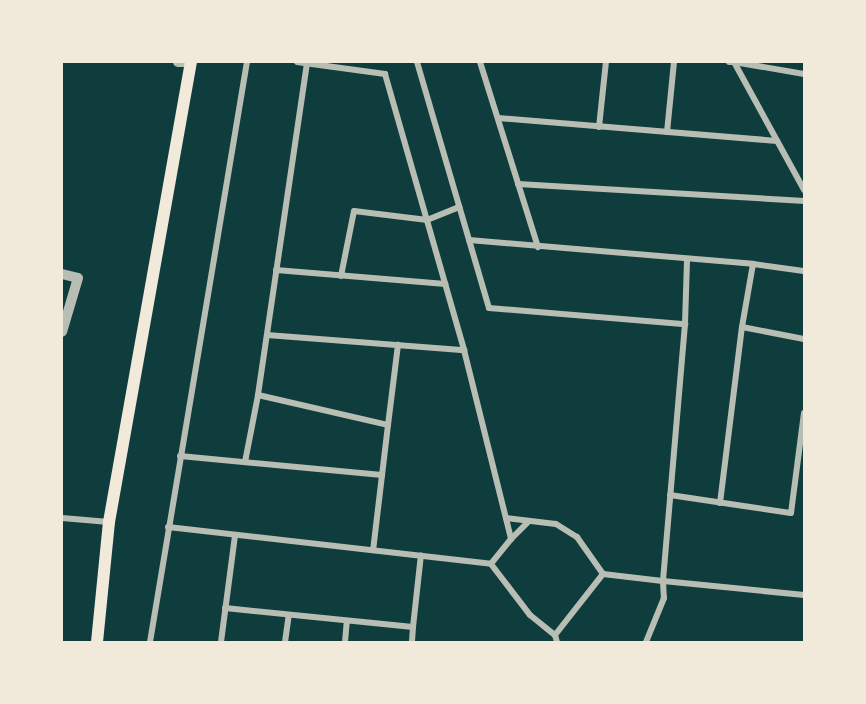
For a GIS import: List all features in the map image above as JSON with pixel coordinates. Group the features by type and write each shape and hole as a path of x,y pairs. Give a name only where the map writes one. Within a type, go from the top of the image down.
{"main road":[{"path":"97,642 109,522 187,62"}],"street":[{"path":"150,642 246,62"},
{"path":"297,62 385,74 464,350 511,539"},
{"path":"417,62 489,308 685,324"},
{"path":"480,62 538,247"},
{"path":"599,127 606,62"},
{"path":"667,132 675,62"},
{"path":"729,62 804,74"},
{"path":"734,62 804,190"},
{"path":"245,462 258,395 307,63"},
{"path":"498,118 777,141"},
{"path":"518,184 804,201"},
{"path":"341,276 354,211 427,220 460,207"},
{"path":"469,240 753,264 804,271"},
{"path":"646,642 664,598 663,581 685,324 687,260"},
{"path":"720,503 742,327 753,264"},
{"path":"276,270 445,284"},
{"path":"62,274 78,278 62,332"},
{"path":"742,327 804,339"},
{"path":"267,335 464,350"},
{"path":"373,550 398,345"},
{"path":"258,395 388,425"},
{"path":"670,495 791,513 804,413"},
{"path":"180,456 382,475"},
{"path":"62,518 109,522"},
{"path":"506,518 556,524 577,537 603,574 804,595"},
{"path":"491,564 529,521"},
{"path":"168,527 491,564 530,615 556,639 603,574"},
{"path":"221,642 235,535"},
{"path":"412,642 421,555"},
{"path":"225,608 413,627"},
{"path":"285,642 289,615"},
{"path":"345,642 347,621"}]}
